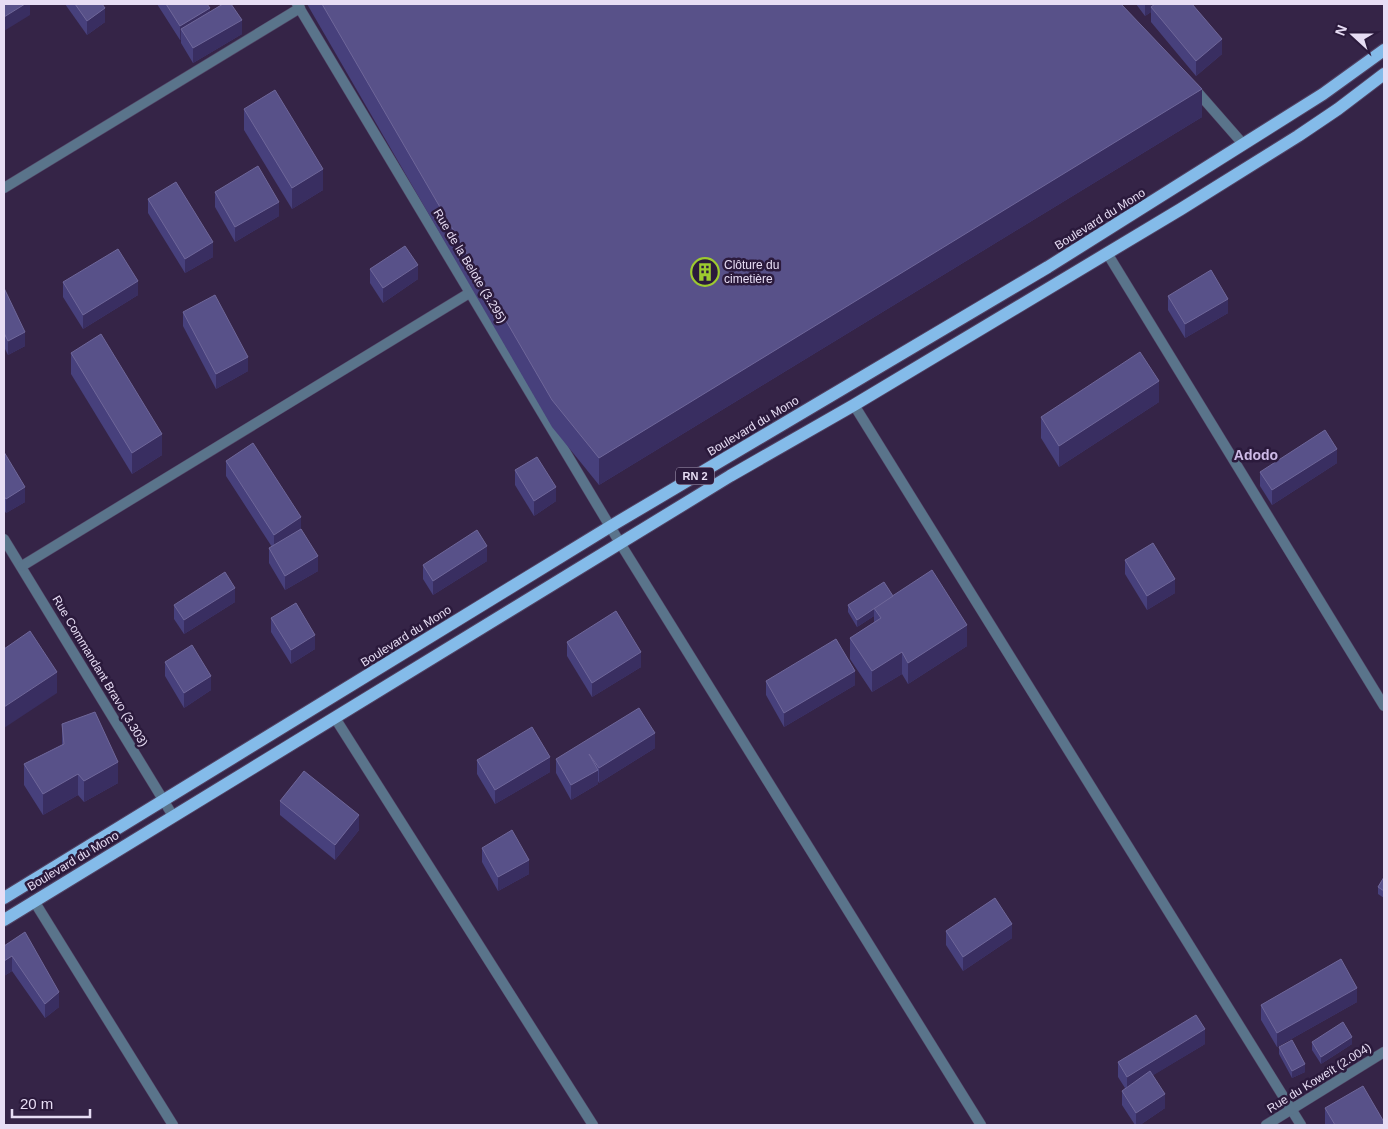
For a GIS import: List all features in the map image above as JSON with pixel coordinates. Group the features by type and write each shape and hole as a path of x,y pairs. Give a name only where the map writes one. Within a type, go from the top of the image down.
{"main road":[{"name":"Boulevard du Mono","path":"4,898 611,526 1048,267 1323,94 1384,50"},
{"name":"Boulevard du Mono","path":"4,920 730,476 854,405 1298,136 1384,74"}],"street":[{"path":"4,188 298,6"},
{"name":"Rue de la Belote (3.295)","path":"298,6 620,543 981,1125"},
{"path":"1185,77 1243,144"},
{"path":"1107,253 1384,706"},
{"path":"22,566 471,292"},
{"path":"854,405 1301,1125"},
{"name":"Rue Commandant Bravo (3.303)","path":"4,539 173,816"},
{"path":"334,718 593,1125"},
{"path":"34,901 173,1125"},
{"name":"Rue du Koweït (2.004)","path":"1266,1125 1384,1052"}],"building":[{"path":"4,4 25,4 4,17"},
{"path":"75,4 102,4 105,8 87,21"},
{"path":"166,4 207,4 210,8 180,26"},
{"path":"223,4 231,4 242,20 193,48 181,29"},
{"name":"Clôture du cimetière","path":"322,4 1121,4 1202,89 599,458 552,400"},
{"path":"1155,4 1192,4 1222,39 1196,61 1151,7"},
{"path":"275,90 323,169 292,188 244,109"},
{"path":"258,166 279,202 235,227 215,192"},
{"path":"176,182 213,242 185,259 148,199"},
{"path":"405,246 418,265 383,288 370,269"},
{"path":"118,249 138,281 83,315 63,282"},
{"path":"1211,270 1228,299 1185,324 1168,296"},
{"path":"4,288 25,332 8,341 4,333"},
{"path":"215,295 248,357 216,374 183,312"},
{"path":"101,334 162,434 132,453 71,353"},
{"path":"1140,352 1159,381 1059,446 1041,417"},
{"path":"1325,430 1337,449 1272,490 1260,472"},
{"path":"253,443 301,517 274,535 226,461"},
{"path":"4,452 25,487 6,499 4,496"},
{"path":"537,457 556,487 534,501 515,470"},
{"path":"301,529 318,556 285,576 269,548"},
{"path":"477,530 487,546 433,581 423,565"},
{"path":"1153,543 1175,579 1147,596 1125,560"},
{"path":"932,570 967,625 908,663 902,652 872,671 850,638 881,618 874,608"},
{"path":"225,572 235,588 184,620 174,605"},
{"path":"884,582 893,596 857,620 848,605"},
{"path":"296,603 315,635 291,650 271,618"},
{"path":"616,611 641,652 592,683 567,642"},
{"path":"30,631 57,672 4,707 4,649"},
{"path":"836,639 855,671 784,713 766,681"},
{"path":"192,645 211,676 184,693 165,662"},
{"path":"639,708 655,733 599,768 589,754 598,770 571,785 556,759"},
{"path":"95,712 118,762 84,781 78,774 43,794 24,764 64,744 62,724"},
{"path":"532,727 550,757 495,790 477,760"},
{"path":"304,771 359,815 335,845 280,801"},
{"path":"512,830 529,860 498,877 482,848"},
{"path":"1384,877 1384,891 1378,887"},
{"path":"995,898 1012,924 963,957 946,931"},
{"path":"25,932 59,992 45,1004 12,956 4,961 4,946"},
{"path":"1341,959 1357,988 1277,1033 1261,1005"},
{"path":"1196,1015 1205,1029 1127,1077 1118,1062"},
{"path":"1343,1022 1352,1037 1321,1057 1312,1042"},
{"path":"1292,1040 1305,1064 1292,1071 1279,1047"},
{"path":"1150,1071 1165,1094 1136,1113 1122,1091"},
{"path":"1363,1086 1384,1125 1335,1125 1325,1108"}],"place":[{"name":"Clôture du cimetière","path":"705,272"}],"district":[{"name":"Adodo","path":"1256,455"}]}
